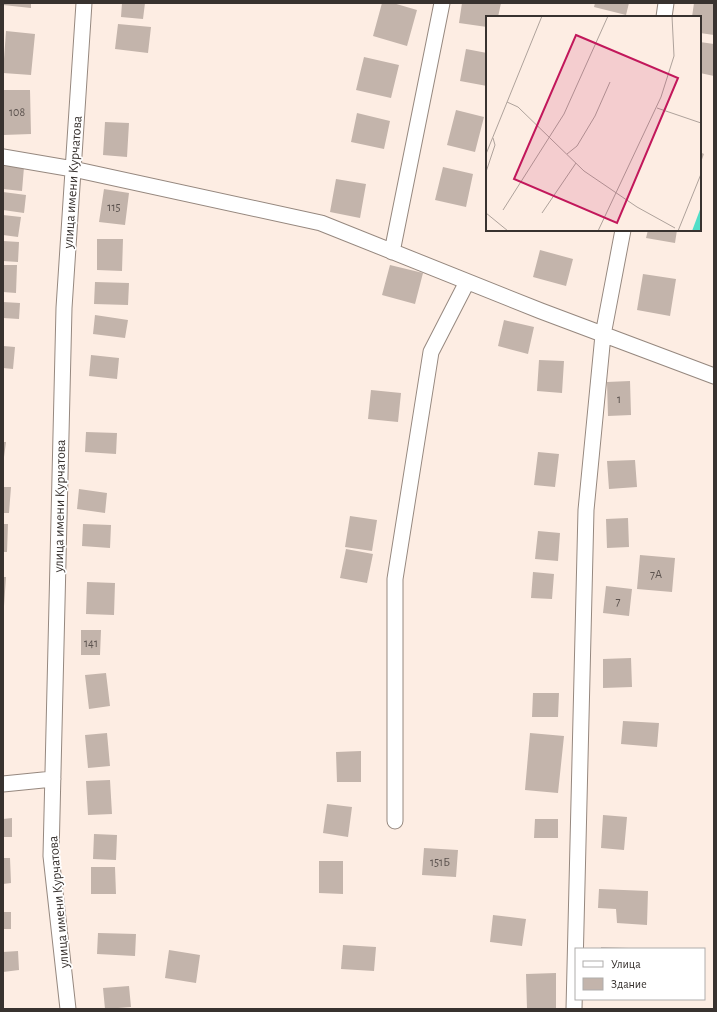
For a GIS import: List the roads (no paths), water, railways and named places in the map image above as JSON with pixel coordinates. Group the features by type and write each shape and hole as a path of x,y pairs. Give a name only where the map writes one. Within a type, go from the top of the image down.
{"street":[{"name":"улица имени Курчатова","path":"68,1009 51,856 64,308 84,3"},
{"path":"392,252 442,3"},
{"path":"664,16 666,3"},
{"path":"3,157 73,169 321,223 467,282 714,376"},
{"path":"575,948 586,510 603,334 623,231"},
{"path":"395,821 395,579 431,352 467,282"},
{"path":"3,784 53,780"},
{"path":"574,1009 575,967"}]}
